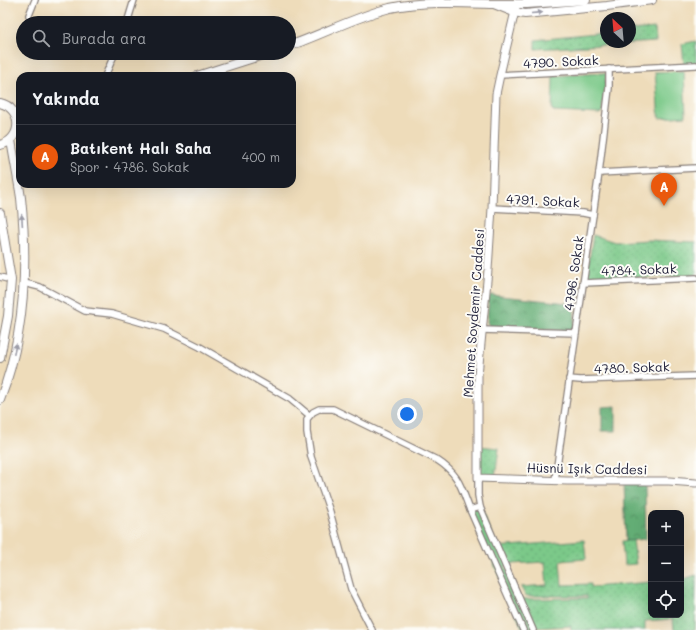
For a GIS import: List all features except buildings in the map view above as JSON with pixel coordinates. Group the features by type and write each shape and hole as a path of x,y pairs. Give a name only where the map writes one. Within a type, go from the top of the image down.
{"main road":[{"path":"296,43 390,8 423,4 494,4 516,6 586,0"},
{"path":"516,6 525,14 595,8 652,0"},
{"path":"210,72 247,60"},
{"path":"0,103 13,110 16,116"},
{"path":"8,106 16,106"},
{"path":"0,146 15,137 16,149"},
{"path":"0,400 10,371 20,323 24,283 24,247 19,188"},
{"path":"20,197 23,188"},
{"path":"0,213 11,280 8,316 0,358"}],"street":[{"path":"29,15 35,0"},
{"path":"129,16 134,0"},
{"name":"Mehmet Soydemir Caddesi","path":"516,6 500,74 496,101 488,270 478,374 478,495 480,507 533,630"},
{"path":"107,72 112,60"},
{"name":"4790. Sokak","path":"500,74 696,65"},
{"name":"4796. Sokak","path":"555,480 599,173 609,88 609,69"},
{"path":"599,173 696,168"},
{"name":"4791. Sokak","path":"492,208 583,213 593,215"},
{"path":"0,277 11,280"},
{"name":"4784. Sokak","path":"583,283 696,278"},
{"path":"24,283 40,287 85,311 112,314 164,329 200,347 290,399 309,415"},
{"path":"482,330 576,334"},
{"name":"4780. Sokak","path":"569,379 580,380 696,376"},
{"path":"372,630 351,589 330,512 314,466 307,432 307,419 309,415 319,409 333,409 437,460 447,467 456,477 523,630"},
{"name":"Hüsnü Işık Caddesi","path":"478,478 669,481 696,483"},
{"path":"470,510 480,507"}],"green space":[{"path":"655,28 656,42 636,43 636,30"},
{"path":"600,34 600,45 535,49 535,40"},
{"path":"696,41 696,65 684,65 682,44"},
{"path":"684,71 686,116 659,118 655,72"},
{"path":"606,74 602,113 556,112 552,110 553,76"},
{"path":"593,235 615,242 649,240 696,242 696,275 588,280 587,277"},
{"path":"489,296 568,303 574,311 575,318 573,329 567,331 489,326 487,322"},
{"path":"616,406 616,431 602,431 602,407"},
{"path":"478,446 499,448 495,478 478,478"},
{"path":"624,481 645,481 646,539 626,541"},
{"path":"480,507 497,547 584,540 586,559 560,561 562,585 591,584 591,587 648,582 648,618 684,618 684,579 696,575 695,630 674,630 673,619 645,621 645,630 571,630 571,626 532,628 533,630 523,630 470,510","holes":["545,562 547,585 521,587 525,595 528,596 587,596 588,598 520,600 505,566 511,564"]},
{"path":"633,540 636,564 624,565 622,541"}],"place":[{"name":"Batıkent Halı Saha","path":"664,206"}]}
